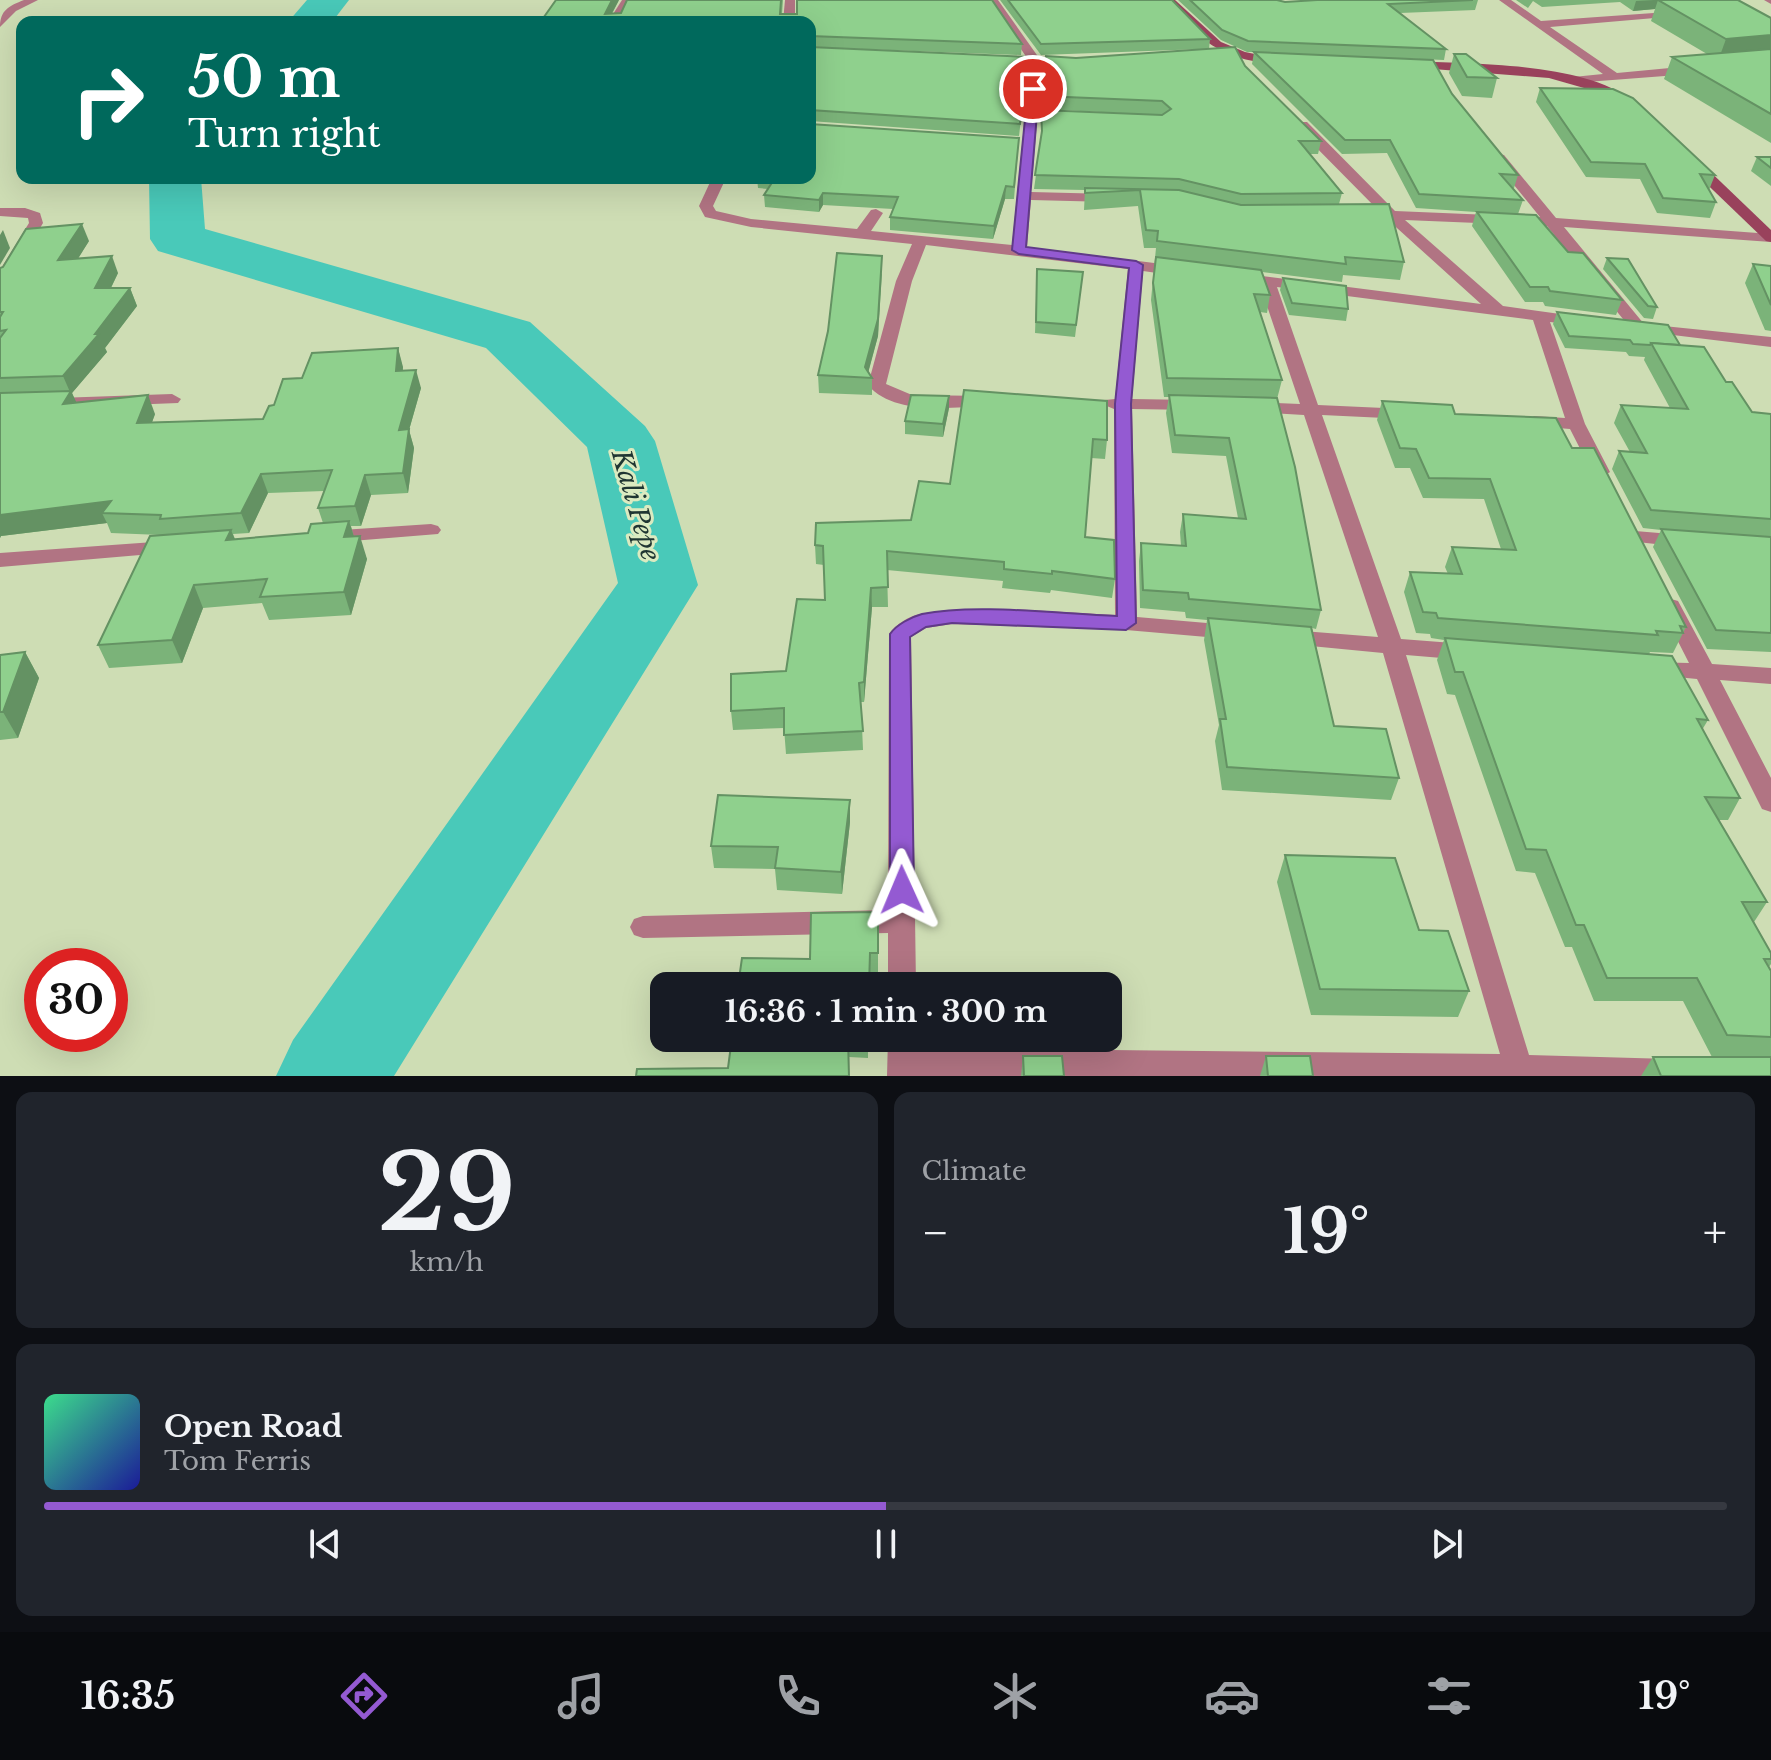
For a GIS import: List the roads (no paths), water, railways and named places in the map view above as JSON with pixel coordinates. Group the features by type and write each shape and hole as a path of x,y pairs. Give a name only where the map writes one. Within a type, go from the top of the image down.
{"main road":[{"path":"1170,0 1215,45 1238,56 1288,60"},
{"path":"1395,65 1439,72 1490,69 1577,80 1608,91 1634,107"},
{"path":"1680,150 1771,238"}],"street":[{"path":"0,24 12,9 33,0"},
{"path":"993,0 1036,62 1038,116 1031,144 1019,250"},
{"path":"1504,0 1615,77"},
{"path":"1540,24 1691,12"},
{"path":"1215,57 1238,56 1249,73"},
{"path":"991,60 1087,63"},
{"path":"1577,80 1702,69"},
{"path":"1291,114 1390,214 1498,309"},
{"path":"1015,143 1031,144"},
{"path":"1491,148 1638,327"},
{"path":"716,184 706,206 710,214 751,223 1019,250 1194,273"},
{"path":"1026,196 1132,199"},
{"path":"0,212 25,212 35,216 36,223 0,283"},
{"path":"861,234 876,213"},
{"path":"1344,214 1552,222 1771,238"},
{"path":"921,240 904,281 877,385 883,393 903,399 997,401"},
{"path":"1126,623 1123,404 1136,265"},
{"path":"1223,276 1771,342"},
{"path":"1267,282 1424,744 1520,1072"},
{"path":"1540,316 1576,424 1613,495"},
{"path":"0,405 172,399"},
{"path":"1092,403 1420,414"},
{"path":"1514,420 1576,424"},
{"path":"309,538 431,530"},
{"path":"1649,564 1631,530 1710,543"},
{"path":"0,560 188,546"},
{"path":"1663,591 1771,802"},
{"path":"902,972 900,634 921,621 952,617 1126,623 1486,654"},
{"path":"1627,666 1771,676"},
{"path":"643,927 903,921"},
{"path":"902,1058 1704,1074"}],"waterway":[{"name":"Kali Pepe","path":"314,16 329,0"},
{"name":"Kali Pepe","path":"175,184 178,239 508,335 620,441 658,585 332,1076"}]}
